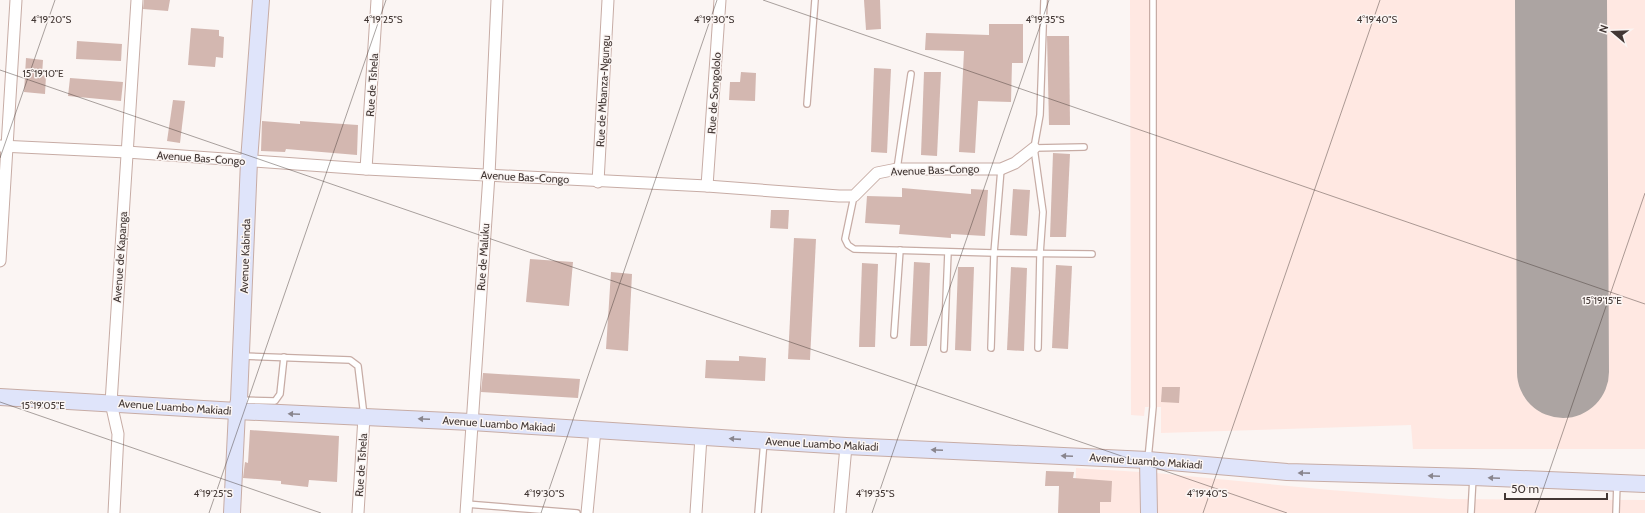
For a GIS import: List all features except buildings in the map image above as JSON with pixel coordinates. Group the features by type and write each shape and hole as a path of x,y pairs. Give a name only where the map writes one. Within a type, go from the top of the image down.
{"main road":[{"name":"Avenue Kabinda","path":"232,513 241,356 249,161 261,0"},
{"name":"Avenue Luambo Makiadi","path":"0,396 112,403 238,406 364,417 471,422 846,446 1148,460 1287,472 1473,477 1645,484"},
{"path":"1148,460 1149,513"}],"street":[{"path":"0,261 3,146 16,0"},
{"name":"Avenue de Kapanga","path":"114,513 118,434 112,403 136,0"},
{"name":"Rue de Tshela","path":"366,169 377,0"},
{"name":"Rue de Maluku","path":"466,508 489,175 497,0"},
{"name":"Rue de Mbanza-Ngungu","path":"598,182 608,0"},
{"name":"Rue de Songololo","path":"707,186 720,0"},
{"name":"Avenue Bas-Congo","path":"3,146 127,152 366,169 598,182 707,186 839,196 854,196 877,173 897,169 1001,169 1015,163 1034,148"},
{"name":"Rue de Tshela","path":"358,513 364,417"},
{"path":"587,513 595,430"},
{"path":"696,513 701,437"},
{"path":"840,513 846,446"}],"lane":[{"path":"807,104 815,0"},
{"path":"1038,348 1040,254 1043,212 1034,148 1040,115 1044,0"},
{"path":"1148,460 1154,407 1153,0"},
{"path":"897,169 911,74"},
{"path":"1034,148 1084,147"},
{"path":"991,348 994,254 1001,169"},
{"path":"854,196 846,239 848,245 854,249 994,254 1092,254"},
{"path":"894,335 900,250"},
{"path":"944,349 948,252"},
{"path":"241,356 350,360 358,366 364,417"},
{"path":"238,406 275,402 280,394 284,357"},
{"path":"758,513 764,441"},
{"path":"1471,513 1473,477"},
{"path":"1616,513 1617,484"},
{"path":"466,508 576,513"}],"shaded area":[{"path":"1130,0 1645,0 1645,449 1413,449 1411,425 1161,433 1161,407 1145,407 1144,416 1131,415"},
{"path":"1076,468 1156,473 1330,490 1449,499 1645,500 1645,513 1075,513"}],"runway":[{"path":"1561,0 1563,372"}]}
